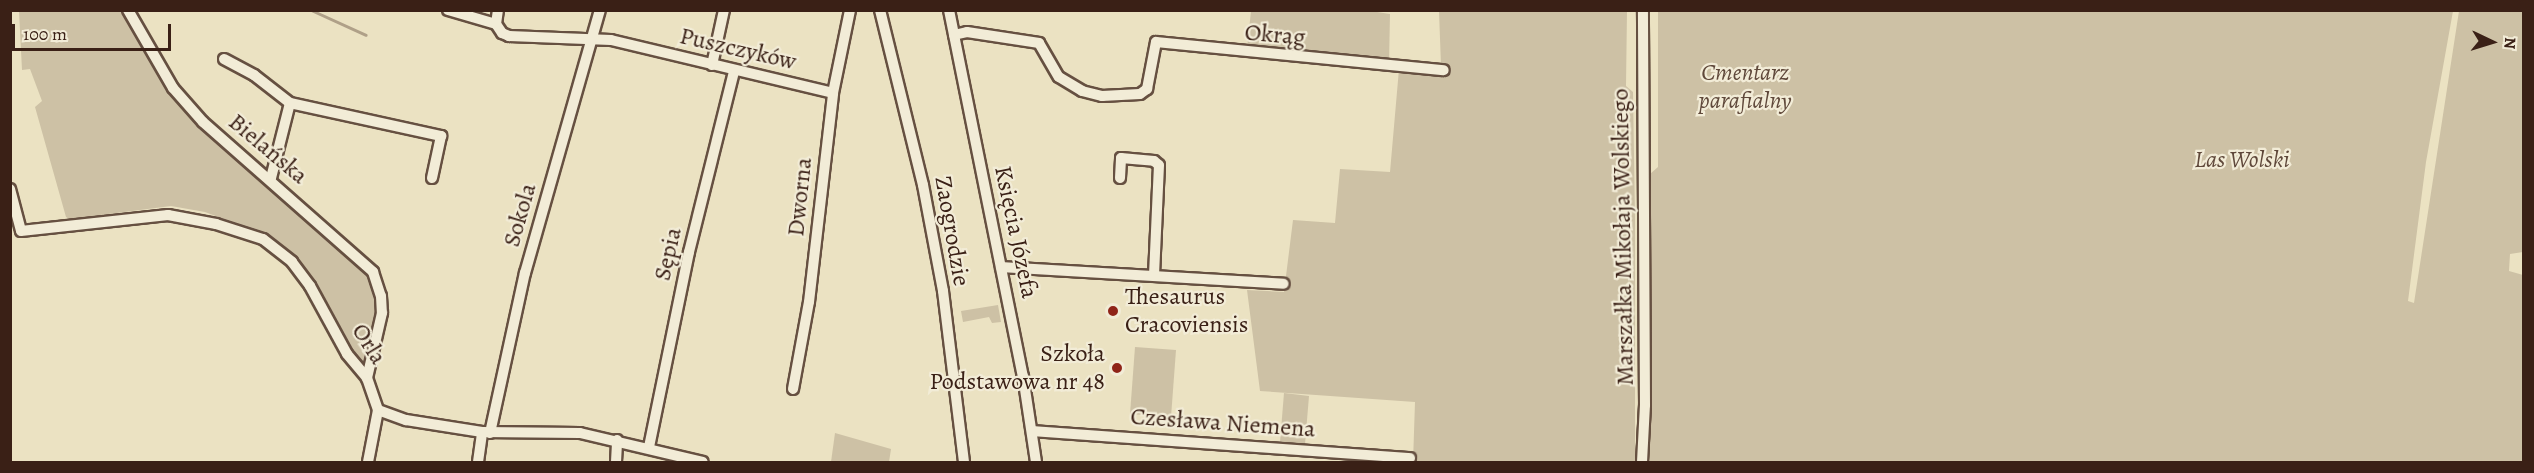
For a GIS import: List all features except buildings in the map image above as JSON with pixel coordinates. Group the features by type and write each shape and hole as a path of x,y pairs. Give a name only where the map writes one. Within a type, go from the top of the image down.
{"street":[{"name":"Bielańska","path":"128,10 173,88 203,122 271,178 373,272 382,313 367,378"},
{"name":"Puszczyków","path":"448,10 496,24 502,33 509,36 594,38 832,93"},
{"path":"496,24 498,10"},
{"name":"Sokola","path":"478,462 525,273 594,38 600,10"},
{"path":"712,65 724,10"},
{"name":"Dworna","path":"793,389 809,302 832,93 850,10"},
{"name":"Zaogrodzie","path":"880,10 925,197 943,291 964,462"},
{"name":"Księcia Józefa","path":"949,10 1033,430 1036,462"},
{"name":"Marszałka Mikołaja Wolskiego","path":"1642,462 1645,405 1643,10"},
{"name":"Okrąg","path":"954,35 967,32 1039,43 1059,77 1082,91 1102,96 1140,94 1148,89 1156,42 1444,70"},
{"path":"224,59 254,75 290,103 441,136 432,178"},
{"name":"Sępia","path":"649,447 690,252 734,71"},
{"path":"271,178 290,103"},
{"path":"1120,178 1121,158 1154,160 1159,165 1154,275"},
{"name":"Orla","path":"10,189 21,231 168,215 216,224 263,240 292,262 310,286 347,354 367,378 378,410"},
{"path":"1001,267 1283,285"},
{"path":"368,462 378,410 406,420 486,433 580,433 649,447 703,462"},
{"name":"Czesława Niemena","path":"1033,430 1410,458"},
{"path":"616,440 616,462"}],"green space":[{"path":"1364,10 1390,14 1389,63 1247,49 1251,11"},
{"path":"19,11 122,11 169,92 368,274 377,305 367,365 363,365 350,349 296,260 261,233 205,212 171,206 93,216 90,223 79,225 66,217 35,107 42,101 30,69 22,70"},
{"path":"1439,11 1627,11 1626,86 1633,92 1635,462 1413,462 1415,402 1260,391 1247,290 1284,292 1293,220 1335,223 1340,169 1390,172 1399,69 1451,72 1441,66"},
{"path":"1658,11 2453,11 2426,162 2408,301 2414,303 2459,11 2523,11 2523,252 2510,254 2509,271 2523,275 2523,462 1649,462 1650,174 1658,167"},
{"path":"998,305 1001,322 992,323 989,317 963,322 961,311"},
{"path":"1135,347 1176,350 1171,417 1130,414"},
{"path":"1284,393 1309,396 1305,444 1280,442"},
{"path":"835,433 891,449 889,462 831,462"}],"waterway":[{"path":"311,10 366,35"}],"place":[{"name":"Thesaurus Cracoviensis","path":"1113,311"},
{"name":"Szkoła Podstawowa nr 48","path":"1117,368"}],"park label":[{"name":"Cmentarz parafialny","path":"1745,87"},
{"name":"Las Wolski","path":"2242,160"}]}
